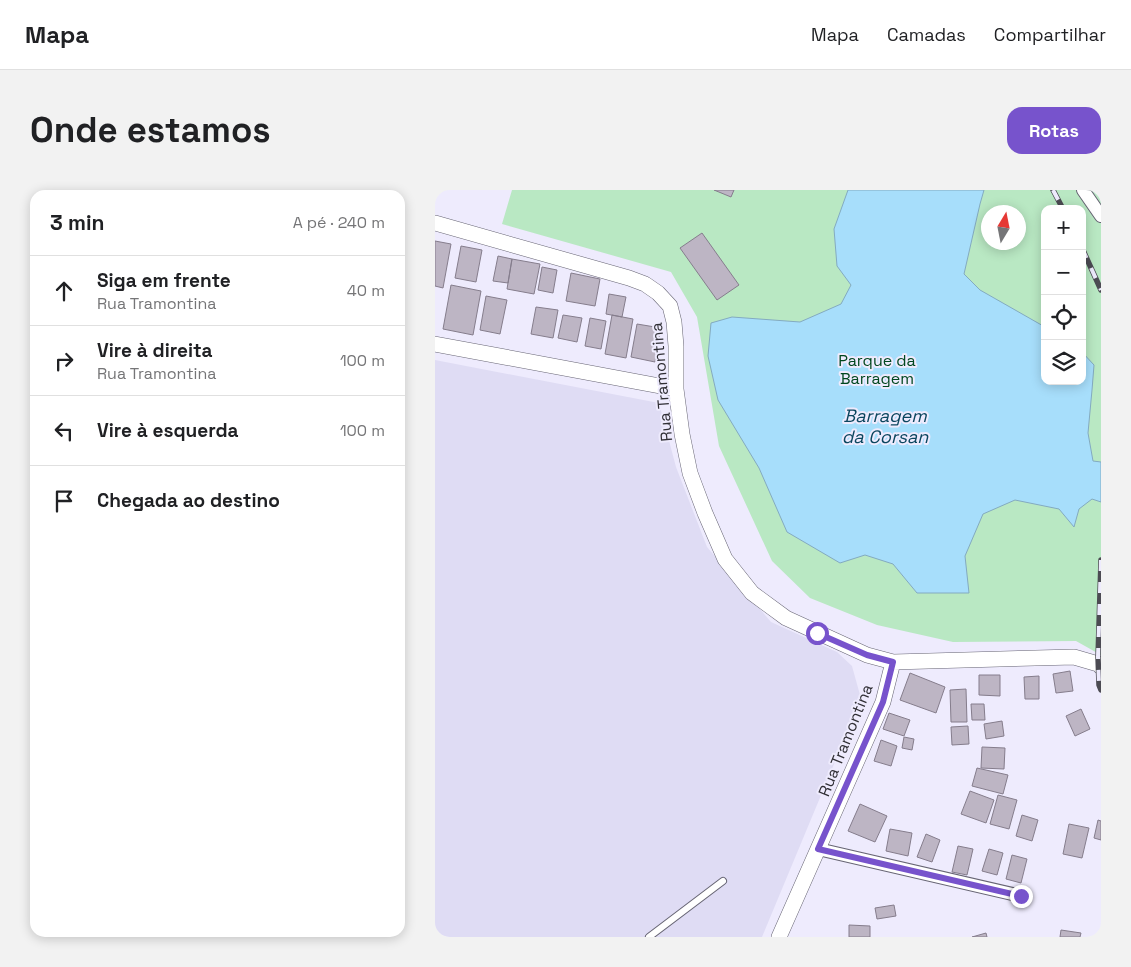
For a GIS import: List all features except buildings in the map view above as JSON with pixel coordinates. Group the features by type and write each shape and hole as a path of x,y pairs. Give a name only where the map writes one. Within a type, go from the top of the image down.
{"street":[{"path":"1083,190 1101,216"},
{"name":"Rua Tramontina","path":"435,223 614,273 645,284 658,293 670,306 674,322 676,389 681,434 690,472 725,559 752,593 786,618 867,655 893,662 883,702 779,937"},
{"path":"435,344 676,389"},
{"path":"893,662 1074,657 1098,664 1101,667"},
{"path":"818,849 1021,896"}],"lane":[{"path":"649,937 723,881"}],"shaded area":[{"path":"435,360 659,403 676,467 707,547 771,622 837,652 852,666 860,695 854,716 762,937 435,937"}],"green space":[{"name":"Parque da Barragem","path":"512,190 1101,190 1101,655 1076,641 953,642 877,625 810,598 772,561 719,446 697,317 671,272 502,224"}],"water":[{"name":"Barragem da Corsan","path":"848,190 984,190 964,274 980,290 1041,325 1041,385 1086,385 1086,356 1094,365 1088,433 1093,461 1101,462 1101,502 1092,499 1079,509 1074,527 1059,509 1015,500 983,514 965,556 969,593 917,593 893,564 865,555 840,563 787,532 759,468 718,400 708,356 711,323 732,317 800,322 841,304 851,285 837,266 834,229"}],"railway":[{"path":"1053,190 1061,205"},
{"path":"1083,250 1101,290"},
{"path":"1101,560 1098,657 1099,685 1101,690"}],"route":[{"path":"817,633 867,655 893,662 883,702 818,849 1021,896"}]}
